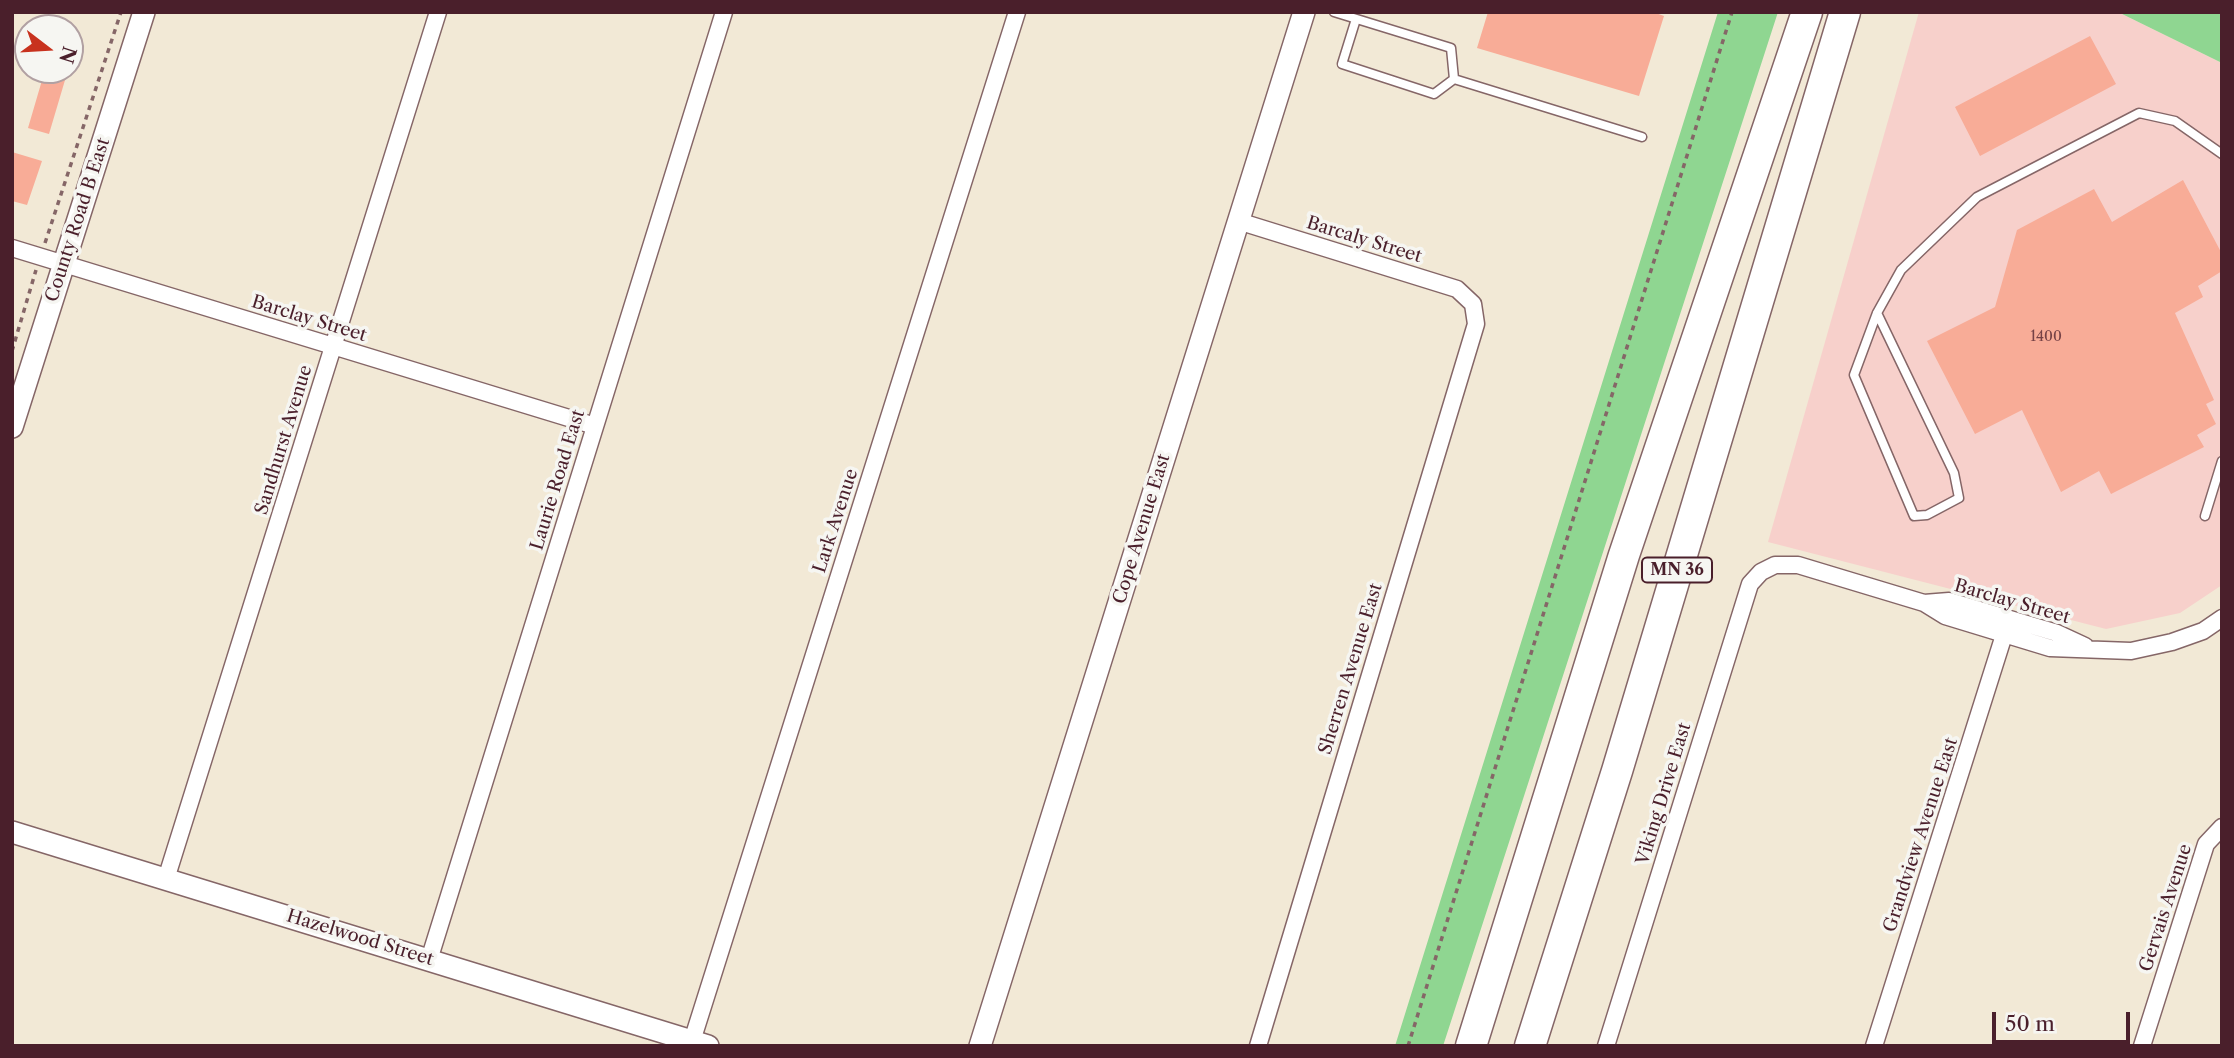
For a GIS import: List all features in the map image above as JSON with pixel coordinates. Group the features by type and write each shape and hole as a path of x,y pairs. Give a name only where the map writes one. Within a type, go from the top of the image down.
{"highway":[{"path":"1748,188 1795,12"},
{"name":"MN 36","path":"1471,1046 1625,555 1807,12"},
{"name":"MN 36","path":"1530,1046 1617,771 1845,12"},
{"path":"1821,94 1858,12"}],"street":[{"name":"County Road B East","path":"12,427 144,12"},
{"name":"Sandhurst Avenue","path":"166,879 438,12"},
{"name":"Laurie Road East","path":"429,960 724,12"},
{"name":"Lark Avenue","path":"700,1043 1017,12"},
{"name":"Cope Avenue East","path":"980,1046 1238,221 1300,13"},
{"name":"Barcaly Street","path":"1238,221 1457,289 1473,304"},
{"name":"Barclay Street","path":"12,248 595,426"},
{"name":"Sherren Avenue East","path":"1258,1046 1476,324 1473,304"},
{"name":"Barclay Street","path":"1775,565 1798,565 1924,603 1945,616 2050,648 2131,651 2172,642 2203,631 2222,618"},
{"name":"Viking Drive East","path":"1606,1046 1750,584 1761,572 1775,565"},
{"name":"Barclay Street","path":"1924,603 1949,601 2057,633 2088,648"},
{"name":"Grandview Avenue East","path":"1874,1046 2004,635"},
{"name":"Gervais Avenue","path":"2142,1046 2206,844 2222,827"},
{"name":"Hazelwood Street","path":"12,832 700,1043"}],"lane":[{"path":"1334,12 1451,48 1454,79"},
{"path":"1356,19 1342,64 1434,93 1454,79"},
{"path":"1454,79 1642,137"},
{"path":"1877,313 1954,473 1959,498 1927,515 1914,516 1854,375 1877,313 1901,270 1977,197 2139,113 2175,121 2222,154"},
{"path":"2204,516 2222,461"}],"path":[{"path":"12,351 121,12"},
{"path":"1409,1046 1732,12"}],"shaded area":[{"path":"1919,12 2118,12 2222,63 2222,585 2180,613 2106,629 1768,542"}],"green space":[{"path":"1718,12 1778,12 1443,1046 1395,1046"},
{"path":"2118,12 2222,12 2222,63"}],"building":[{"path":"1488,12 1653,12 1664,16 1639,96 1477,48"},
{"path":"2090,36 2116,84 1980,156 1955,107"},
{"path":"41,84 64,84 49,134 28,128"},
{"path":"12,152 42,161 27,205 12,201"},
{"path":"2183,180 2222,254 2222,271 2198,286 2203,297 2175,313 2214,400 2206,404 2216,424 2197,435 2204,447 2111,494 2099,471 2061,492 2022,410 1975,434 1927,341 1995,307 2017,230 2094,189 2112,222"}]}
